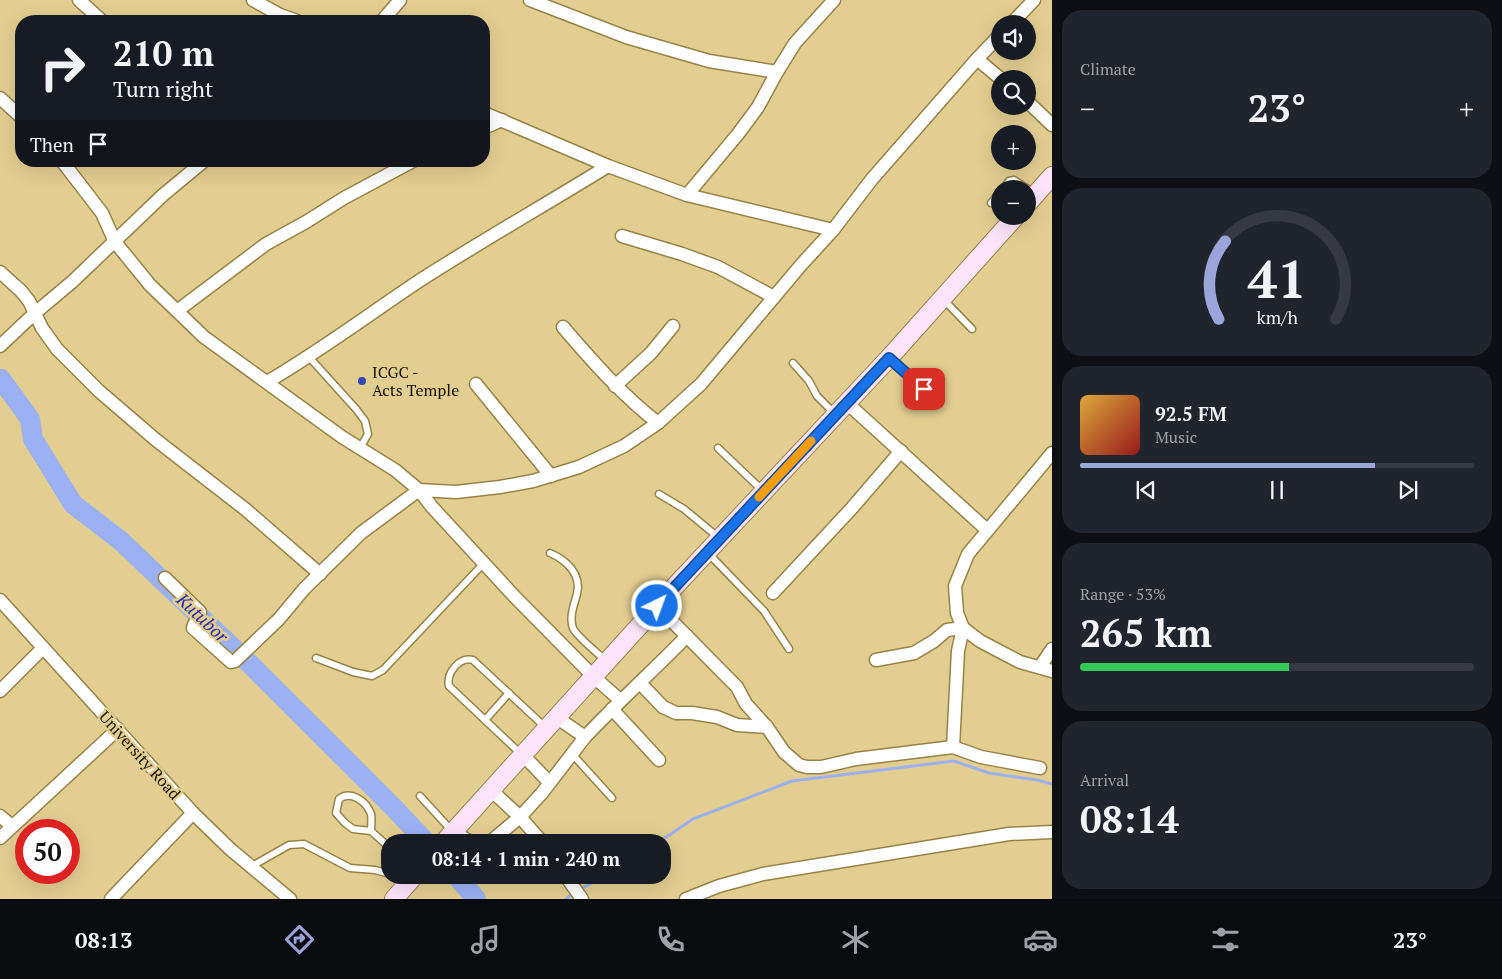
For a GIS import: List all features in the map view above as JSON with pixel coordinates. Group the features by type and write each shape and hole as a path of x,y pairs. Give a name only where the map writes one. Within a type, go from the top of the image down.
{"main road":[{"path":"1036,194 1052,176"},
{"path":"452,834 551,722 889,358 1008,225"},
{"path":"394,899 407,884"}],"street":[{"path":"79,0 95,15"},
{"path":"253,0 280,15"},
{"path":"387,15 400,0"},
{"path":"530,0 626,37 708,61 777,72"},
{"path":"687,195 738,134 758,106 795,43 834,0"},
{"path":"1020,15 1034,0"},
{"path":"165,578 200,612 193,628 231,662 240,658 361,533 419,490 456,492 533,481 579,467 615,450 658,424 701,384 833,230 872,179 991,44"},
{"path":"977,59 991,71"},
{"path":"0,98 15,112"},
{"path":"1036,110 1052,125"},
{"path":"490,115 608,166 687,195 833,230"},
{"path":"490,125 502,120"},
{"path":"267,382 309,357 419,282 608,166"},
{"path":"67,167 102,213 115,242 150,286 204,337 360,448 395,470 419,490 484,564 594,677 659,760"},
{"path":"0,346 115,242 162,195 197,167"},
{"path":"177,311 266,244 344,198 402,167"},
{"path":"622,236 718,266 774,297"},
{"path":"0,272 21,291 42,328 57,349 99,391 193,470 245,509 320,574"},
{"path":"616,386 651,353 673,326"},
{"path":"563,327 616,386 658,424"},
{"path":"476,384 551,476"},
{"path":"841,409 901,451 987,530"},
{"path":"773,593 852,508 901,451"},
{"path":"1052,453 968,554 955,586 957,613 963,628 980,641 1020,662 1046,669 1052,649"},
{"name":"University Road","path":"0,600 192,813 230,849 290,899"},
{"path":"657,606 737,687 746,704 767,726 784,752 800,765 820,767 856,759 953,747 981,757 1040,768"},
{"path":"876,660 914,653 934,641 947,630 963,628"},
{"path":"953,747 958,651 963,628"},
{"path":"500,834 520,817 542,793 585,736 687,636"},
{"path":"0,691 43,648"},
{"path":"640,683 663,707 676,713 692,713 717,717 737,725 767,726"},
{"path":"551,722 585,736"},
{"path":"0,838 118,729"},
{"path":"522,754 549,782"},
{"path":"491,790 535,834"},
{"path":"110,899 192,813"},
{"path":"0,816 12,826"},
{"path":"686,899 719,886 763,874 1009,834 1052,832"},
{"path":"572,884 582,899"}],"lane":[{"path":"942,298 972,329"},
{"path":"309,357 356,409 365,422 368,434 360,448"},
{"path":"889,358 936,399"},
{"path":"793,363 809,381 817,396 841,409"},
{"path":"718,448 764,491"},
{"path":"659,494 684,509 720,539"},
{"path":"707,552 764,611 789,649"},
{"path":"550,553 558,556 571,566 576,576 578,591 572,619 573,630 607,661"},
{"path":"316,658 353,672 372,676 383,670 484,564"},
{"path":"522,754 449,686 450,674 463,659 473,660 509,693 551,722"},
{"path":"485,720 509,693"},
{"path":"572,755 612,798"},
{"path":"372,831 371,815 364,804 351,795 344,795 339,799 336,813 345,823 353,829 372,831 381,840"},
{"path":"420,796 447,834"},
{"path":"252,866 289,845 304,844 350,868 381,872"}],"waterway":[{"name":"Kutubor","path":"1,379 30,419 33,439 73,504 121,541 250,664 418,834"},
{"path":"671,834 693,819 792,781 954,761 989,773 1052,784"},
{"name":"Kutubor","path":"464,884 476,899"},
{"path":"580,889 590,884"},
{"path":"566,899 575,892"}],"slow traffic":[{"path":"759,497 811,441"}],"place":[{"name":"ICGC - Acts Temple","path":"362,381"}],"route":[{"path":"657,606 889,358 924,389"}]}
